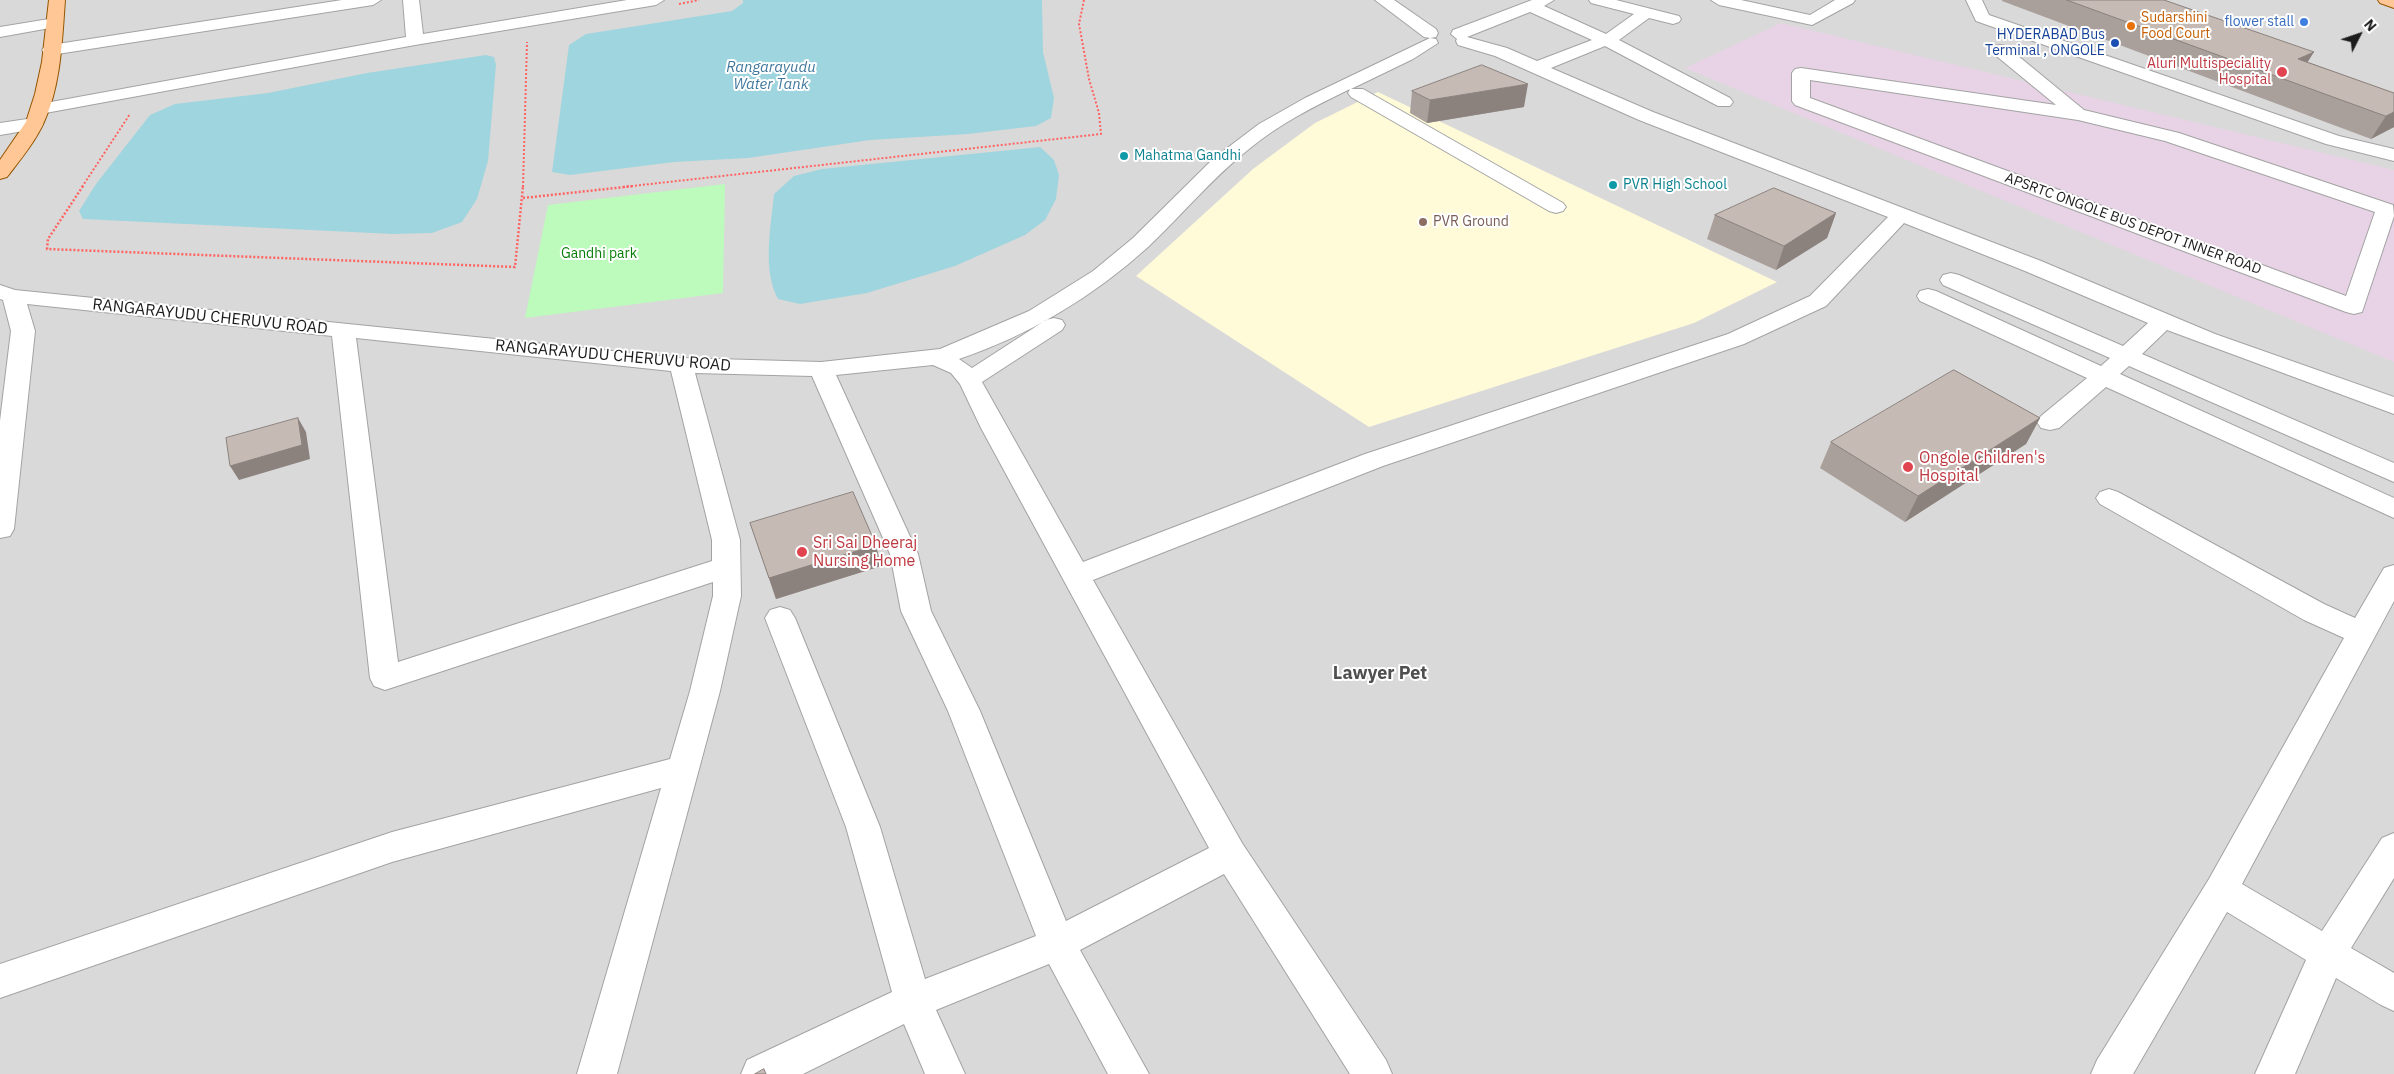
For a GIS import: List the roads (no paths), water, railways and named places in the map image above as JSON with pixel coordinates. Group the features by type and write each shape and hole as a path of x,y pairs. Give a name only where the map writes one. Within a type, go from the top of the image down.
{"main road":[{"path":"0,172 21,145 37,117 52,50 57,0"},
{"path":"2386,0 2394,4"}],"street":[{"path":"52,50 373,0"},
{"path":"411,0 415,40"},
{"path":"0,129 37,117 415,40 656,0"},
{"path":"1383,0 1446,40 1501,52 1646,116 2032,266 2207,339 2394,406"},
{"path":"1597,0 1673,19"},
{"path":"1719,0 1812,20 1848,0"},
{"path":"1974,0 1982,18 2333,140 2394,155"},
{"path":"969,380 1052,326 1108,285 1187,215 1232,170 1289,130 1357,93 1446,40 1539,3 1724,102"},
{"path":"1538,67 1622,32 1645,13"},
{"path":"0,32 55,23"},
{"name":"RANGARAYUDU CHERUVU ROAD","path":"6,294 681,365 821,369 923,358 940,359 1032,320 1102,276 1159,225 1190,191 1244,143 1282,118 1446,40"},
{"name":"APSRTC ONGOLE BUS DEPOT INNER ROAD","path":"2000,50 2078,114 2172,138 2386,209 2354,307 1802,101 1801,73 2078,114"},
{"path":"1357,93 1556,207"},
{"path":"1076,576 1374,460 1736,339 1818,301 1901,215"},
{"path":"1951,280 2128,355 2394,473"},
{"path":"0,529 23,331 6,294"},
{"path":"1928,296 2394,509"},
{"path":"2050,422 2128,355 2163,321"},
{"path":"343,330 386,678 727,567"},
{"path":"940,359 959,368 969,380 1230,854 1372,1074"},
{"path":"598,1074 705,692 727,596 726,540 681,365"},
{"path":"821,369 904,554 916,611 964,711 1057,944 1129,1074"},
{"path":"2109,498 2314,612 2362,634"},
{"path":"2110,1074 2221,890 2394,575"},
{"path":"780,618 863,826 913,1001 945,1074"},
{"path":"0,980 392,847 683,769"},
{"path":"2275,1074 2328,953 2394,848"},
{"path":"761,1074 913,1001 1057,944 1230,854"},
{"path":"2221,890 2394,993"}],"water":[{"name":"Rangarayudu Water Tank","path":"743,0 1042,0 1043,52 1054,98 1051,118 1036,126 968,134 870,140 748,158 674,162 570,175 552,172 569,45 586,34 732,11 743,3"},
{"path":"486,55 494,57 496,65 488,161 477,199 462,222 432,233 393,234 83,219 79,211 96,184 150,115 175,104 268,93 367,73"},
{"path":"1040,147 1054,160 1059,175 1056,199 1045,220 1025,235 955,266 867,293 800,304 778,299 770,275 769,261 774,194 794,176 822,169"}],"place":[{"name":"flower stall","path":"2304,22"},
{"name":"Sudarshini Food Court","path":"2131,26"},
{"name":"HYDERABAD Bus Terminal , ONGOLE","path":"2115,43"},
{"name":"Aluri Multispeciality Hospital","path":"2282,72"},
{"name":"Mahatma Gandhi","path":"1124,156"},
{"name":"PVR High School","path":"1613,185"},
{"name":"PVR Ground","path":"1423,222"},
{"name":"Ongole Children's Hospital","path":"1908,467"},
{"name":"Sri Sai Dheeraj Nursing Home","path":"802,552"}],"district":[{"name":"Lawyer Pet","path":"1380,674"}],"park label":[{"name":"Gandhi park","path":"599,254"}]}
